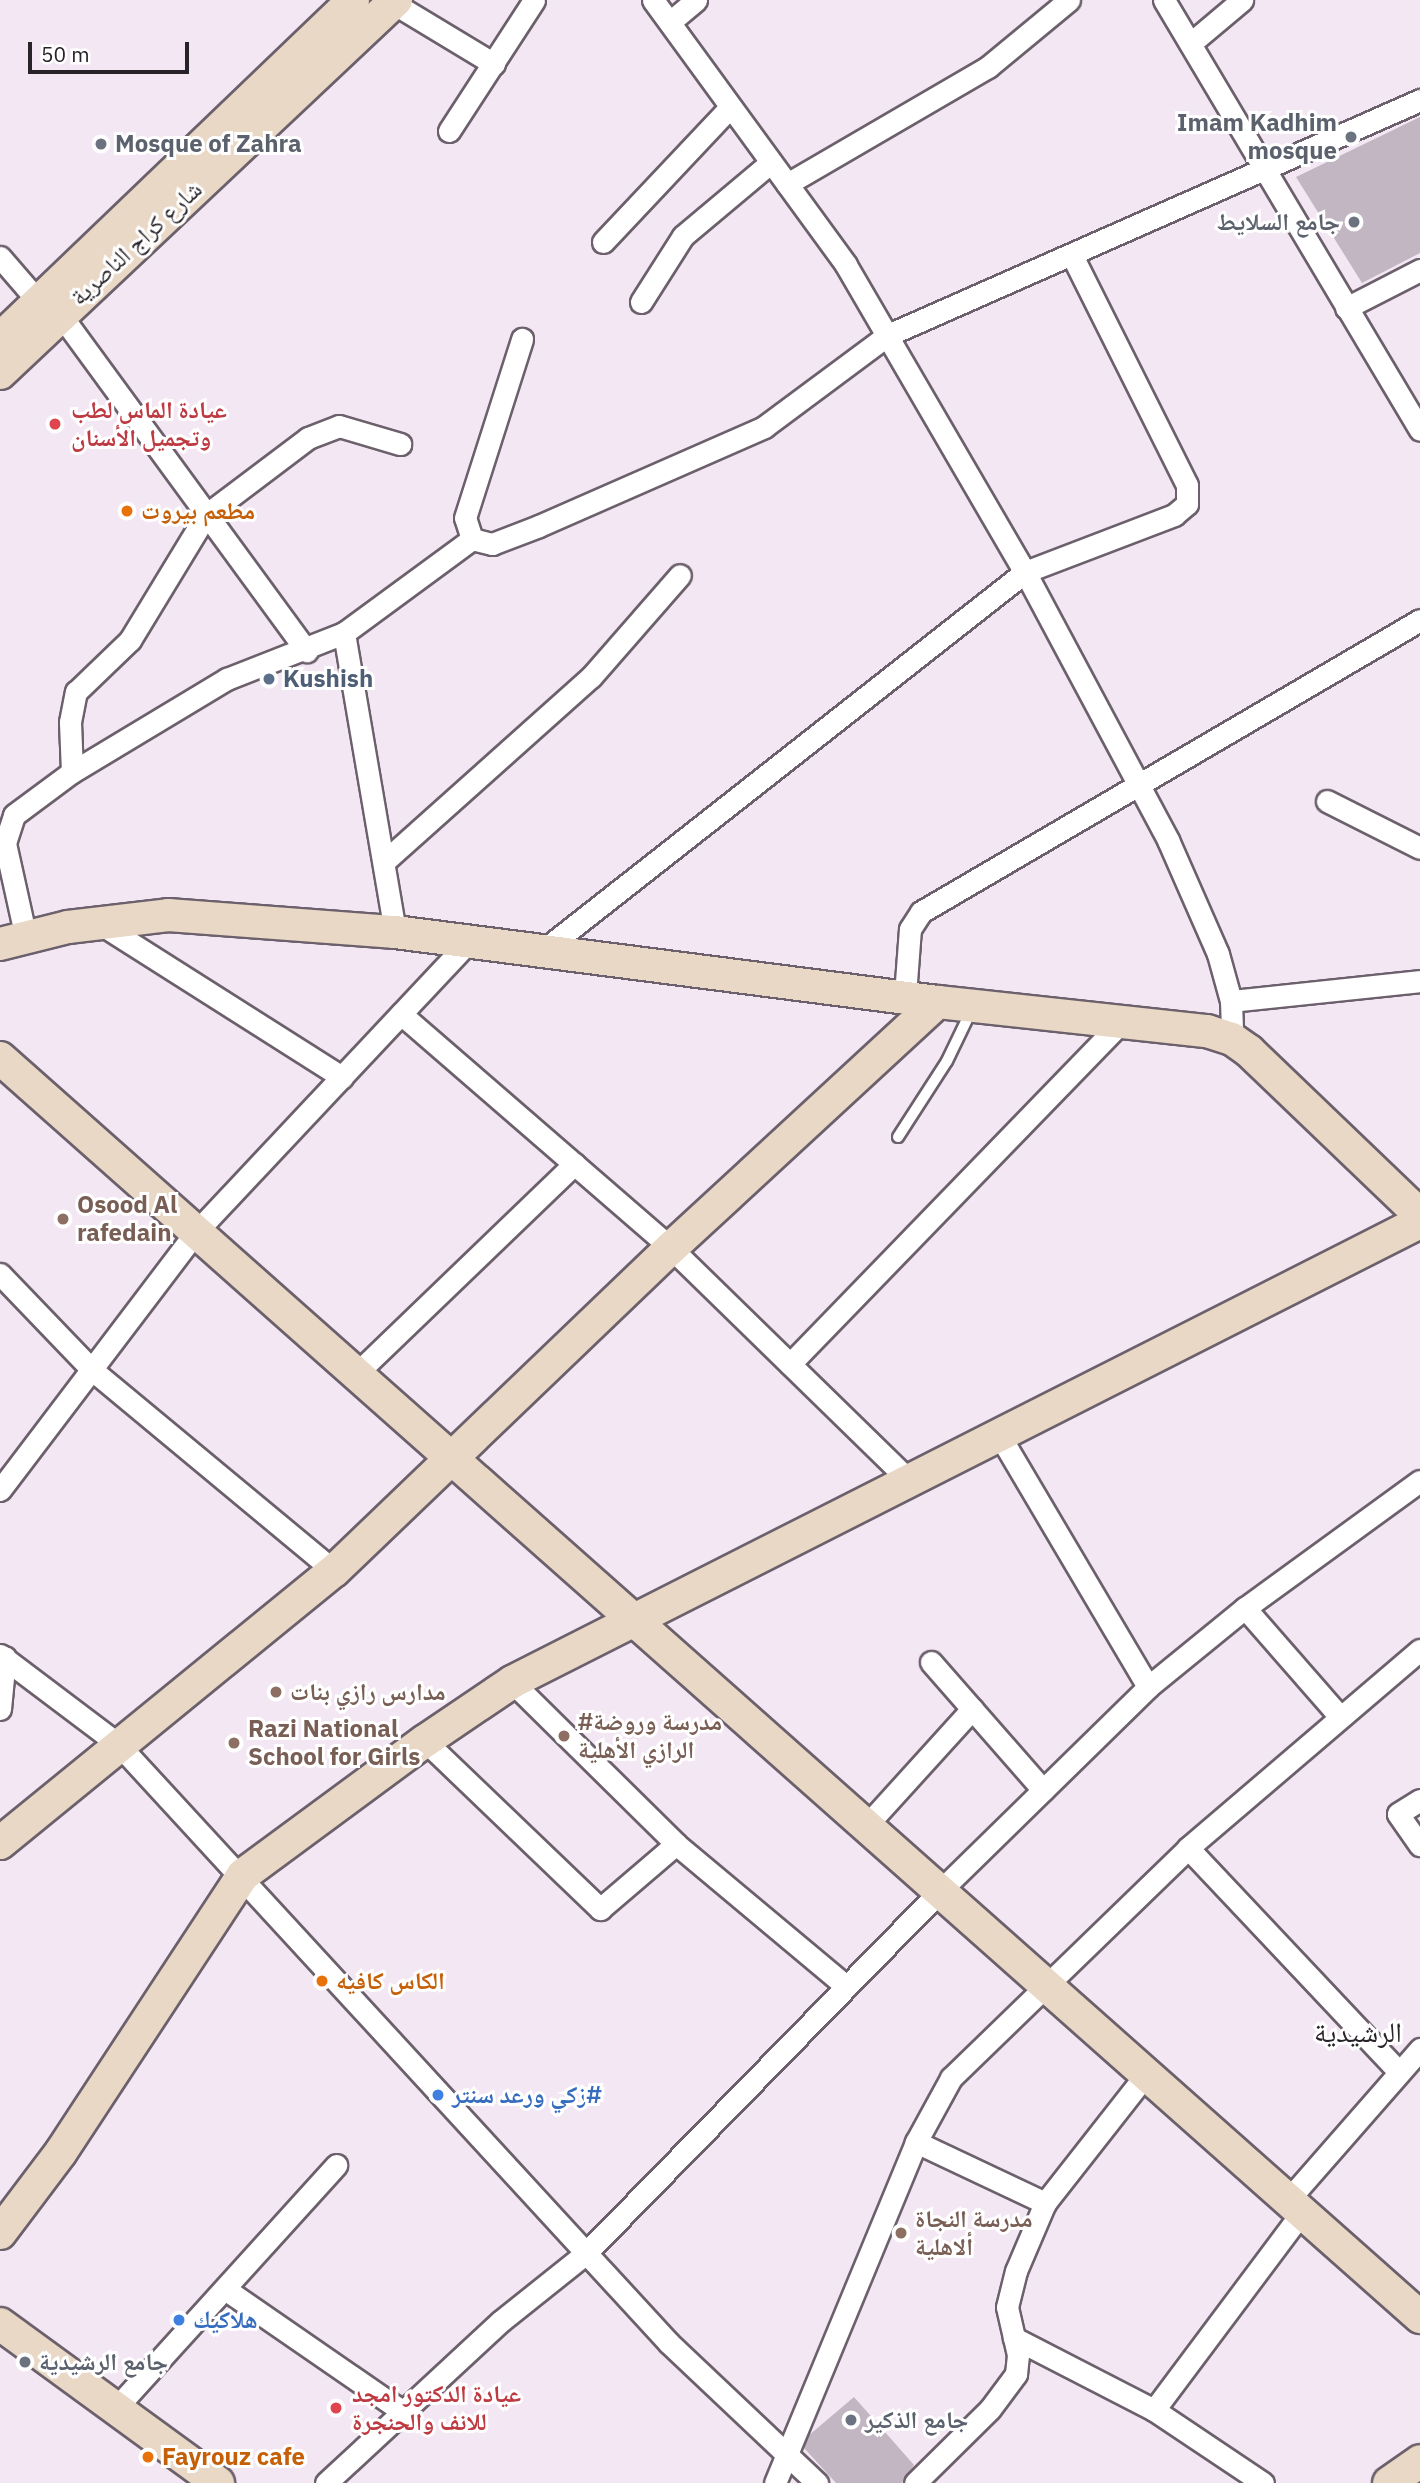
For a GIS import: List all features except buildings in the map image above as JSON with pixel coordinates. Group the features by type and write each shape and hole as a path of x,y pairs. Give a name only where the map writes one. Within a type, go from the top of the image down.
{"street":[{"name":"شارع كراج الناصرية","path":"0,373 49,307 353,0"},
{"path":"449,131 534,0"},
{"path":"653,0 769,163 846,265 1026,572 1139,785 1218,954 1231,1001 1232,1039"},
{"path":"670,22 696,0"},
{"path":"787,184 988,67 1069,0"},
{"path":"1164,0 1420,430"},
{"path":"1191,43 1242,0"},
{"name":"شارع كراج الناصرية","path":"0,340 49,307 394,2"},
{"path":"394,2 494,64"},
{"path":"472,539 492,544 539,526 764,427 888,335 1420,100"},
{"path":"603,242 730,107"},
{"path":"641,302 683,236 769,163"},
{"path":"545,948 1026,572 1174,515 1187,504 1187,485 1072,255"},
{"path":"0,257 49,307 307,651"},
{"path":"1346,308 1420,270"},
{"path":"472,539 465,518 522,340"},
{"path":"72,772 70,722 76,692 130,640 206,514 308,438 340,426 400,444"},
{"path":"472,539 344,633 307,651 227,679 72,772 8,824 5,843 6,886 13,941 99,923 168,915 395,932 468,942 545,948 905,995 937,1002 1207,1031 1232,1039 1420,1215"},
{"path":"386,860 591,677 680,575"},
{"path":"905,995 913,919 1420,620"},
{"path":"344,633 386,860 395,932"},
{"path":"1327,801 1420,848"},
{"path":"99,923 342,1077"},
{"path":"0,1490 196,1232 468,942"},
{"path":"1231,1001 1420,981"},
{"path":"0,1843 118,1744 334,1571 671,1248 937,1002"},
{"path":"401,1014 671,1248 912,1483"},
{"path":"790,1364 1121,1022"},
{"path":"0,1058 1420,2317"},
{"path":"356,1374 574,1164"},
{"path":"0,2233 61,2152 243,1875 425,1741 512,1682 912,1483 1420,1222"},
{"path":"0,1274 91,1369 334,1571"},
{"path":"1000,1438 1148,1687"},
{"path":"326,2483 501,2321 585,2254 940,1891 1148,1687 1245,1608 1420,1481"},
{"path":"1245,1608 1340,1717"},
{"path":"775,2483 785,2450 916,2142 951,2078 1044,1984 1188,1849 1420,1650"},
{"path":"2,1656 118,1744 243,1875 585,2254 669,2343 817,2483"},
{"path":"0,1709 2,1656"},
{"path":"931,1662 1043,1790"},
{"path":"512,1682 676,1844 846,1986"},
{"path":"866,1826 972,1709"},
{"path":"425,1741 600,1909 676,1844"},
{"path":"1420,1800 1398,1814 1420,1845"},
{"path":"1188,1849 1399,2072"},
{"path":"1154,2410 1295,2206 1399,2072 1420,2049"},
{"path":"915,2483 990,2409 1016,2374 1014,2338 1007,2306 1016,2270 1045,2203 1146,2074"},
{"path":"916,2142 1045,2203"},
{"path":"116,2408 336,2165"},
{"path":"225,2289 403,2412"},
{"path":"0,2323 218,2483"},
{"path":"1014,2338 1154,2410 1264,2483"},
{"path":"1389,2483 1420,2461"}],"lane":[{"path":"898,1137 947,1061 973,1006"}],"place":[{"name":"Imam Kadhim mosque","path":"1351,137"},
{"name":"Mosque of Zahra","path":"101,144"},
{"name":"جامع السلايط","path":"1354,222"},
{"name":"عيادة الماس لطب وتجميل الأسنان","path":"55,424"},
{"name":"مطعم بيروت","path":"127,511"},
{"name":"Kushish","path":"269,679"},
{"name":"Osood Al rafedain","path":"63,1219"},
{"name":"مدارس رازي بنات","path":"276,1692"},
{"name":"#مدرسة وروضة الرازي الأهلية","path":"564,1736"},
{"name":"Razi National School for Girls","path":"234,1743"},
{"name":"الكاس كافيه","path":"322,1981"},
{"name":"زكي ورعد سنتر#","path":"438,2095"},
{"name":"مدرسة النجاة ألاهلية","path":"901,2233"},
{"name":"هلاكيك","path":"179,2320"},
{"name":"جامع الرشيدية","path":"25,2362"},
{"name":"عيادة الدكتور امجد للانف والحنجرة","path":"336,2408"},
{"name":"جامع الذكير","path":"851,2420"},
{"name":"Fayrouz cafe","path":"148,2457"}],"district":[{"name":"الرشيدية","path":"1358,2032"}]}
